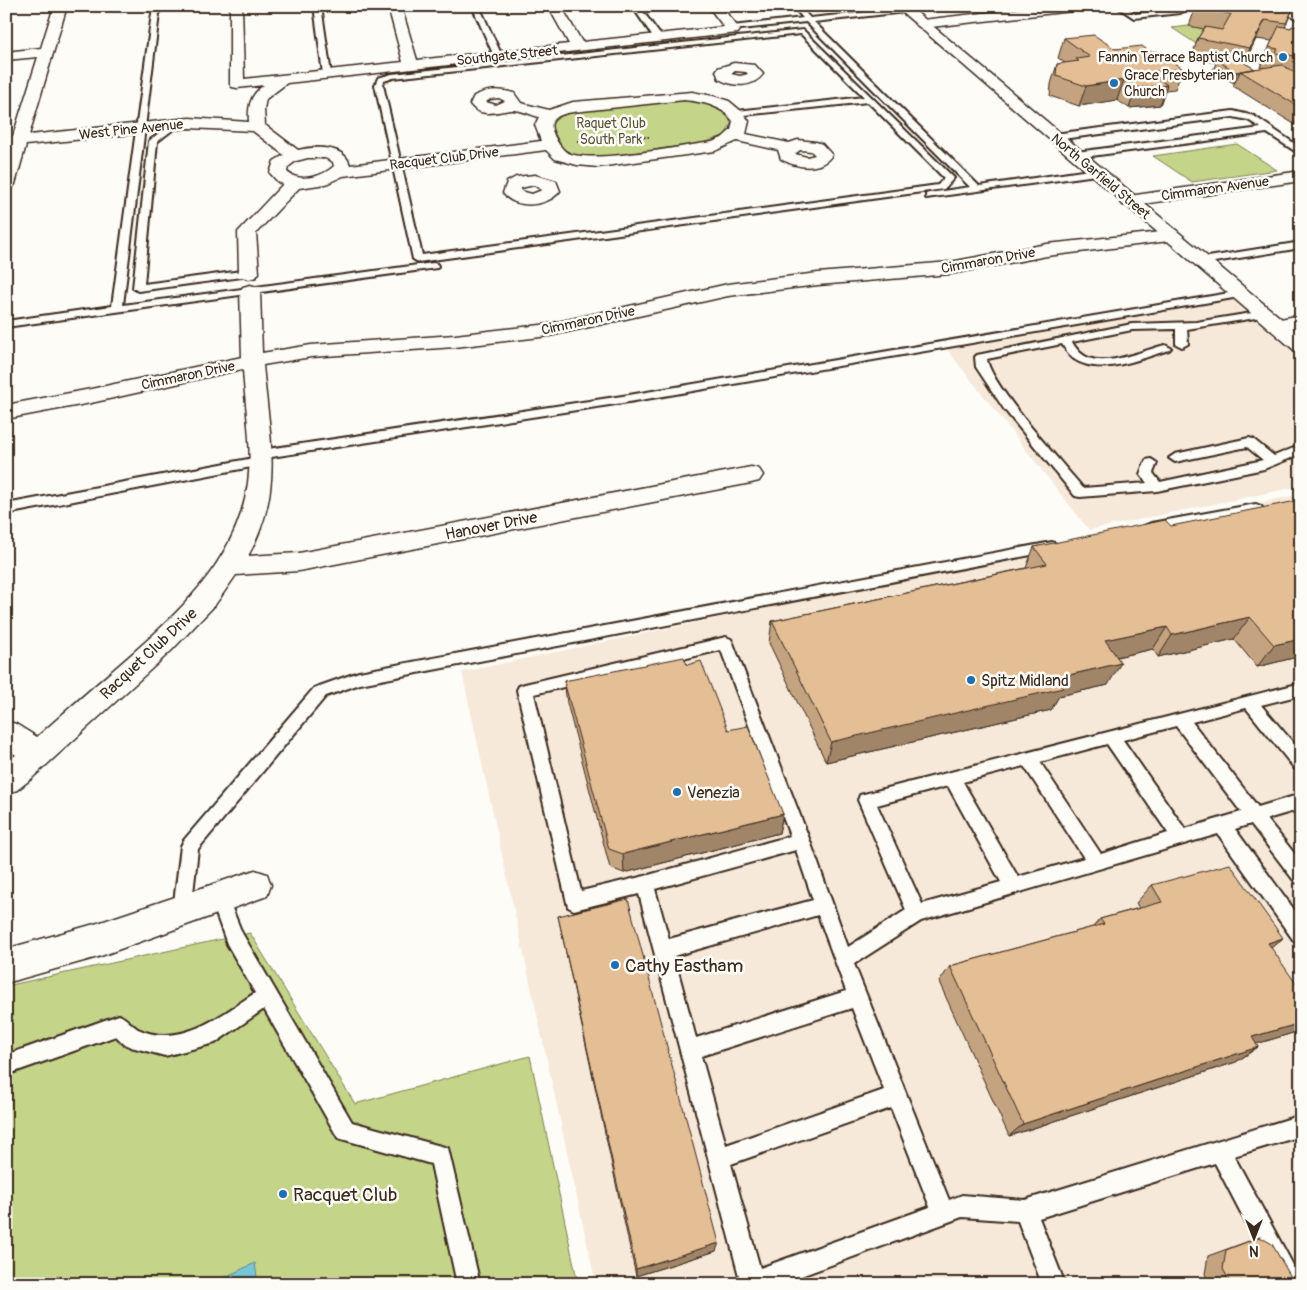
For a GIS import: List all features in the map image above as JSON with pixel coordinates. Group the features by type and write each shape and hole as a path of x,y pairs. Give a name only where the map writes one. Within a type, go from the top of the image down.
{"street":[{"path":"6,184 13,141 61,6"},
{"path":"236,6 237,84 282,80"},
{"path":"394,6 411,65"},
{"path":"554,6 578,47"},
{"path":"714,6 732,29"},
{"path":"922,24 1081,6"},
{"path":"1280,6 1301,18"},
{"name":"North Garfield Street","path":"903,8 1301,346"},
{"name":"Southgate Street","path":"282,80 732,29"},
{"path":"6,56 46,52"},
{"path":"708,99 731,79"},
{"path":"282,80 258,97 255,105 257,127 296,156"},
{"path":"662,96 708,99 724,105 736,114 741,121 739,132 722,144 697,150 598,162 570,159 556,153 547,138 543,125 545,119 550,115 573,106 662,96"},
{"path":"510,105 550,115"},
{"name":"West Pine Avenue","path":"13,141 176,124 205,123 257,127"},
{"path":"734,136 788,148"},
{"name":"Racquet Club Drive","path":"296,156 314,153 338,164 547,138"},
{"path":"295,182 281,177 278,169 284,161 296,156"},
{"path":"541,180 570,159"},
{"name":"Racquet Club Drive","path":"6,781 175,633 209,595 230,566 254,510 260,486 261,458 252,361 247,232 295,182 325,179 338,164"},
{"name":"Cimmaron Avenue","path":"1129,201 1301,176"},
{"name":"Cimmaron Drive","path":"6,412 91,396 252,361 311,351 455,341 549,330 728,290 818,279 942,269 1064,247 1171,236"},
{"path":"1270,320 1301,321"},
{"name":"Hanover Drive","path":"230,566 299,562 751,475"},
{"path":"6,733 38,754"},
{"path":"6,966 98,940 255,885"}],"lane":[{"path":"117,310 139,128 157,6"},
{"path":"317,6 327,74"},
{"path":"475,6 498,56"},
{"path":"635,6 658,38"},
{"path":"794,6 977,189"},
{"path":"1119,6 1134,16 1180,11 1178,6"},
{"path":"732,29 903,8"},
{"path":"804,32 870,99 949,178 940,187 418,259 379,84 381,80 386,78 804,32"},
{"path":"736,114 870,99"},
{"path":"1054,137 1233,114 1251,118 1301,152"},
{"path":"176,124 153,141 138,288 250,282 977,189 1096,172"},
{"path":"1076,155 1269,130"},
{"path":"1202,261 1301,245"},
{"path":"6,324 117,310 250,282"},
{"path":"6,509 261,458 818,367 1241,294"},
{"path":"1270,320 1182,326 1132,327 981,357 982,367 1008,406 1080,493 1157,487 1264,465 1301,449"},
{"path":"1182,326 1182,344"},
{"path":"1064,340 1078,356 1089,363 1103,364 1164,348"},
{"path":"1175,458 1249,442 1272,461"},
{"path":"1151,463 1146,474 1157,487"},
{"path":"1139,531 1256,509"},
{"path":"182,911 190,846 320,692 359,678 1070,544"},
{"path":"801,841 645,884 574,901 525,690 726,643 801,841 843,960 943,1212"},
{"path":"917,914 866,800 1301,689"},
{"path":"1249,701 1301,764"},
{"path":"1180,719 1301,876"},
{"path":"1111,737 1180,836"},
{"path":"1028,758 1097,863"},
{"path":"952,778 1013,886"},
{"path":"843,960 917,914 1097,863 1180,836 1301,801"},
{"path":"1221,824 1301,935"},
{"path":"645,884 719,1158 750,1283 962,1206 1025,1211 1301,1125"},
{"path":"219,897 234,938 344,1131 440,1156 469,1284"},
{"path":"663,950 824,905"},
{"path":"6,1065 119,1026 131,1037 165,1046 208,1036 268,995"},
{"path":"690,1050 858,997"},
{"path":"719,1158 897,1096"},
{"path":"1220,1151 1292,1284"},
{"path":"1025,1211 1054,1284"}],"shaded area":[{"path":"1245,292 1301,339 1301,486 1089,530 942,343"},
{"path":"1301,494 1301,1284 596,1284 462,672"}],"green space":[{"path":"1189,26 1223,32 1197,47 1195,43 1172,28"},
{"name":"Raquet Club South Park","path":"679,100 710,104 723,111 731,124 725,135 704,143 597,158 577,156 563,149 552,128 552,122 569,112"},
{"path":"1237,144 1277,170 1192,182 1153,156"},
{"name":"Racquet Club","path":"250,933 355,1104 530,1056 578,1284 6,1284 6,986"}],"water":[{"path":"255,1263 258,1284 210,1284"}],"building":[{"path":"1196,6 1294,7 1286,23 1265,20 1250,48 1198,38 1205,27 1222,30 1231,14"},
{"path":"1279,26 1301,27 1301,57 1276,53 1278,49 1269,47"},
{"path":"1094,35 1115,49 1142,46 1150,52 1157,51 1183,69 1149,72 1167,85 1136,88 1124,80 1086,86 1056,76 1057,64 1079,61 1076,59 1090,57 1064,38"},
{"path":"1236,58 1255,69 1236,72 1217,60"},
{"path":"1282,65 1301,76 1301,108 1240,71"},
{"path":"1301,500 1301,639 1274,645 1250,617 1172,635 1167,627 1105,640 1121,663 1056,678 1063,688 831,742 772,621 1047,564 1034,547 1165,520 1171,526"},
{"name":"Venezia","path":"684,657 687,665 701,661 728,730 748,726 783,814 623,854 609,849 564,681"},
{"path":"1230,864 1283,938 1268,943 1301,991 1301,1023 1252,1037 1258,1047 1023,1124 950,966 1104,924 1100,919 1162,902 1152,885"},
{"path":"628,899 719,1243 636,1269 558,916"},
{"path":"1260,1237 1272,1244 1295,1284 1231,1284 1223,1269 1226,1250"}],"place":[{"name":"Fannin Terrace Baptist Church","path":"1283,57"},
{"name":"Grace Presbyterian Church","path":"1114,83"},
{"name":"Spitz Midland","path":"971,680"},
{"name":"Venezia","path":"677,792"},
{"name":"Cathy Eastham","path":"615,965"},
{"name":"Racquet Club","path":"283,1194"}]}
